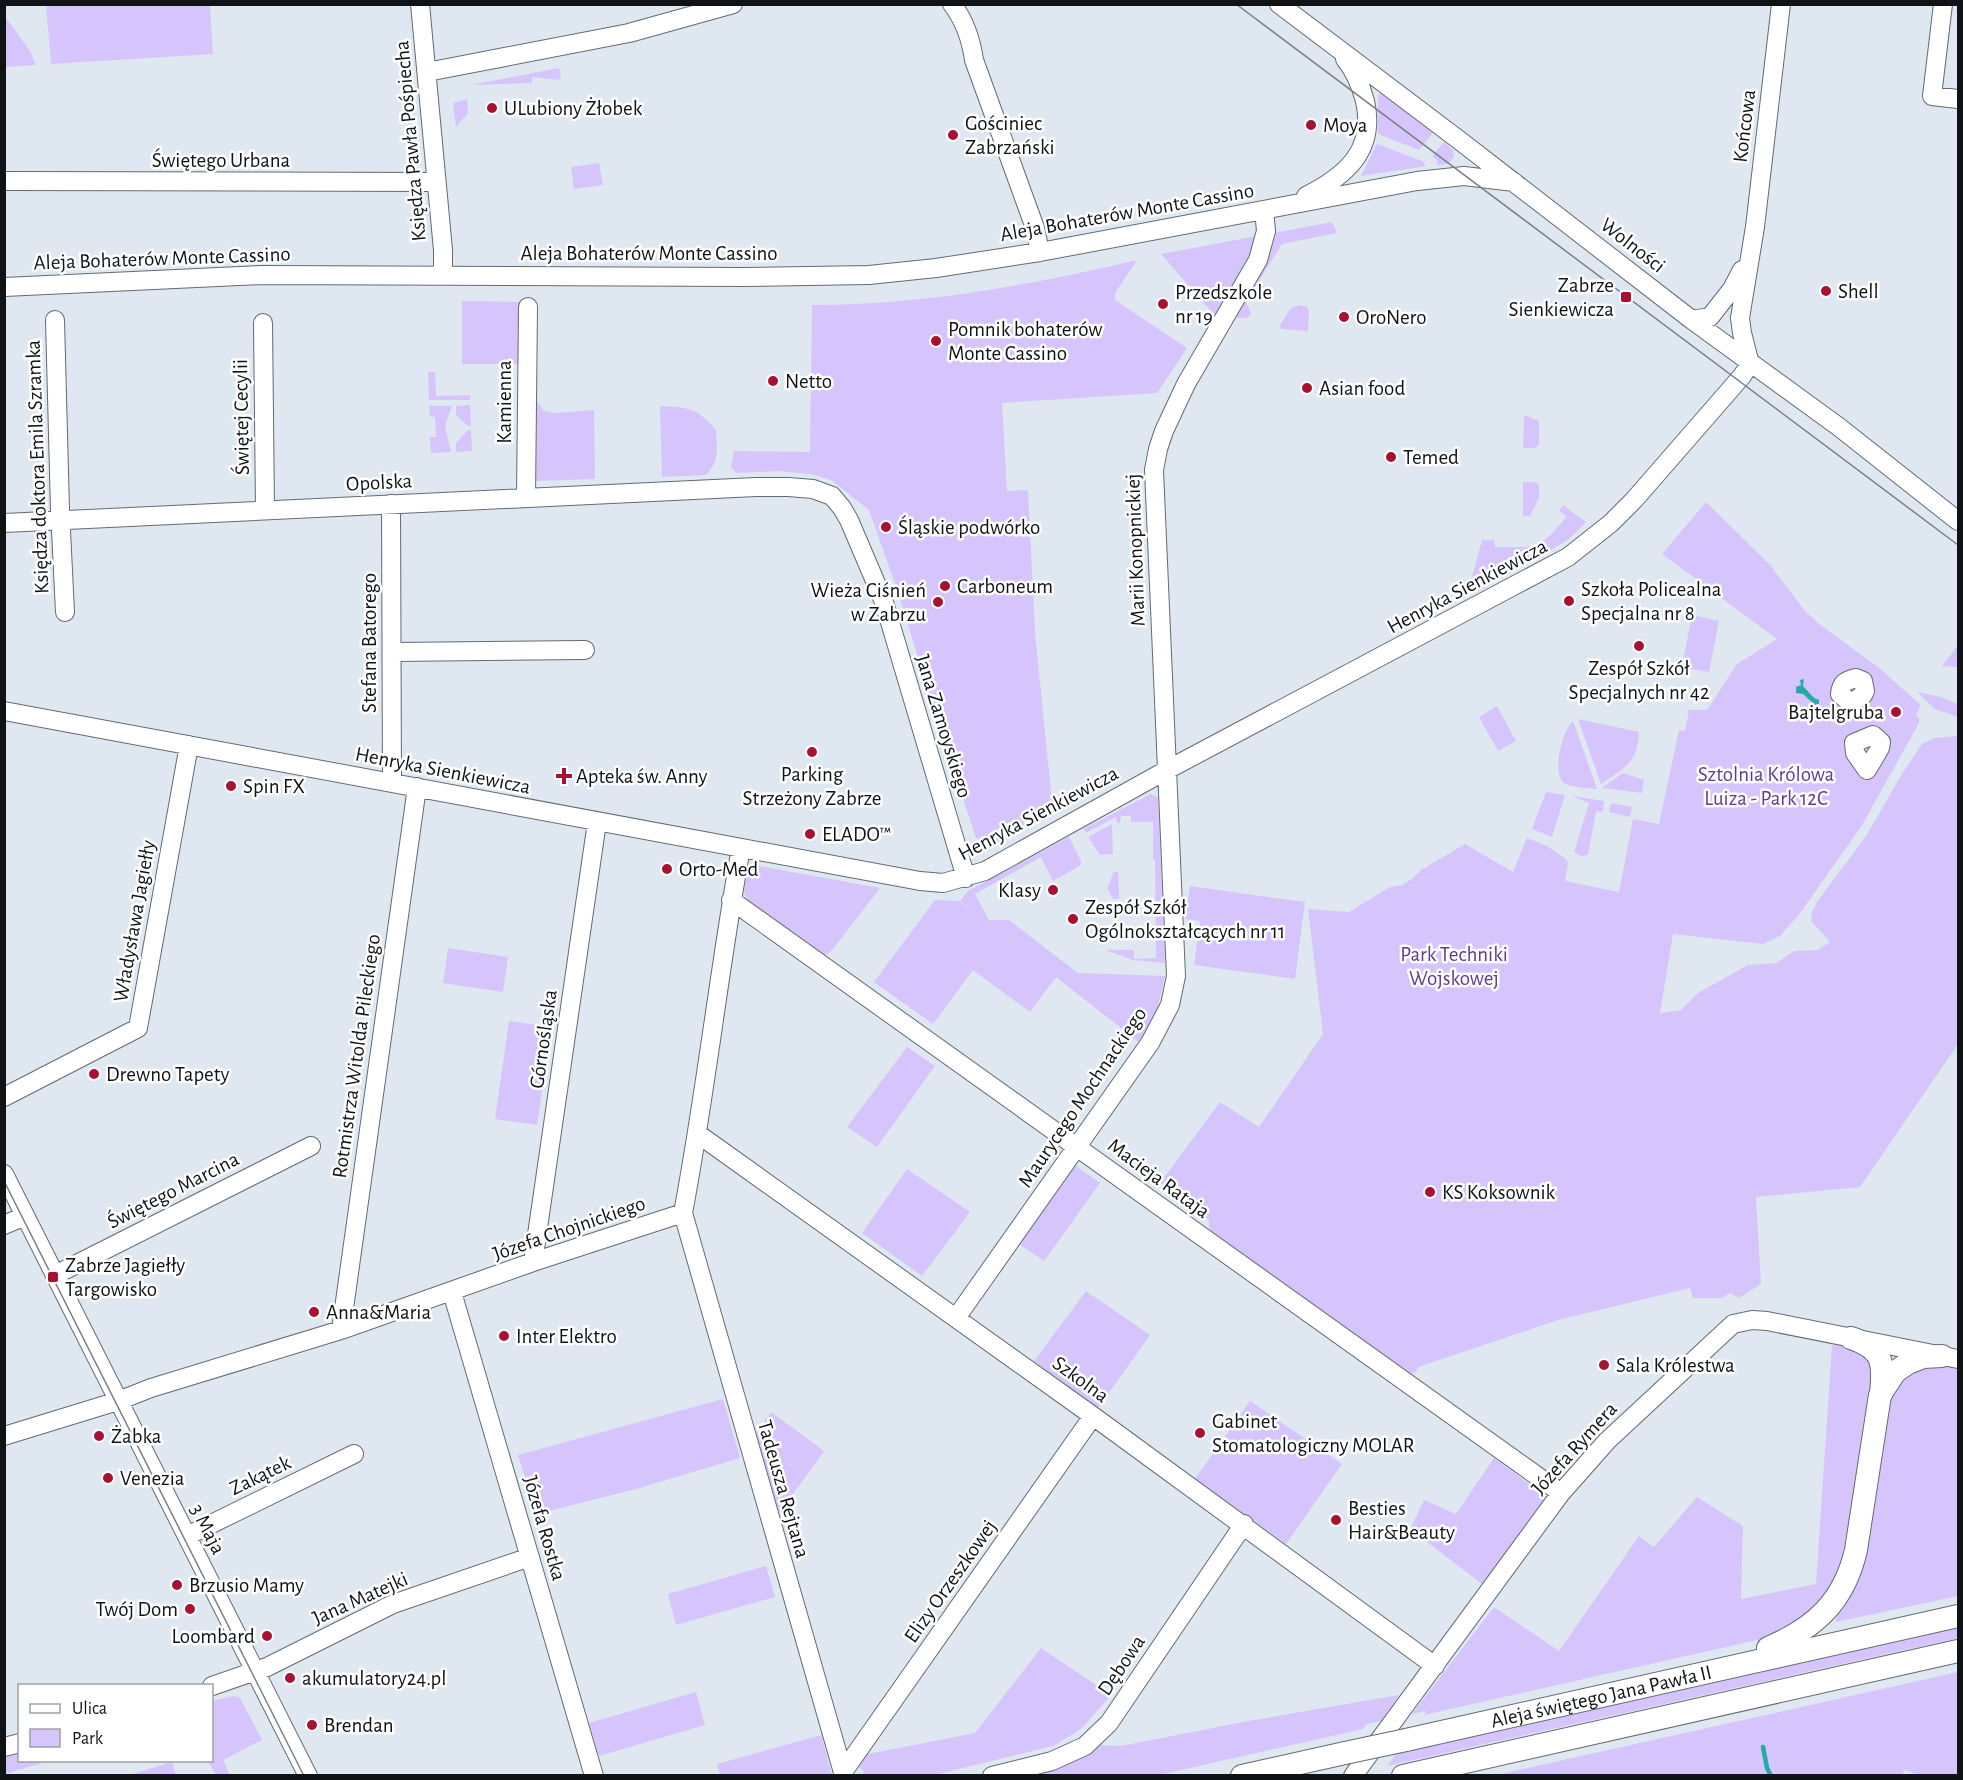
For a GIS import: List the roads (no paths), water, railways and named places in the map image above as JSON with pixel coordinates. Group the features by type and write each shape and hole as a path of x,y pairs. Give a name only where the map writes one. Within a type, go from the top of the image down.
{"main road":[{"path":"1713,1670 1760,1652 1801,1632 1829,1608 1840,1593 1851,1570 1883,1376 1879,1354 1864,1342 1851,1338"},
{"path":"1880,1395 1895,1372 1908,1363 1923,1357 1950,1357"},
{"name":"Aleja świętego Jana Pawła II","path":"1242,1776 1959,1616"},
{"name":"Aleja świętego Jana Pawła II","path":"1403,1776 1959,1651"}],"street":[{"name":"Księdza Pawła Pośpiecha","path":"420,4 443,274"},
{"path":"427,72 629,33 733,4"},
{"path":"952,4 971,39 974,60 1035,228 1040,252"},
{"name":"Wolności","path":"1279,4 1750,364 1839,427 1959,521"},
{"name":"Końcowa","path":"1750,364 1740,318 1751,252 1781,4"},
{"path":"1943,4 1932,96 1959,99"},
{"name":"Aleja Bohaterów Monte Cassino","path":"1287,205 1326,186 1341,175 1362,148 1367,131 1367,115 1358,82 1347,61 1332,44"},
{"name":"Aleja Bohaterów Monte Cassino","path":"1433,180 1461,165 1463,156 1459,140"},
{"name":"Aleja Bohaterów Monte Cassino","path":"4,287 262,275 840,276 936,268 1040,252 1433,180 1476,176 1514,182"},
{"name":"Świętego Urbana","path":"4,181 436,182"},
{"name":"Marii Konopnickiej","path":"1166,771 1154,470 1158,449 1186,384 1258,260 1266,231 1264,210"},
{"name":"Końcowa","path":"1692,320 1710,317 1720,306 1732,289 1751,252"},
{"name":"Kamienna","path":"526,498 528,307"},
{"name":"Księdza doktora Emila Szramka","path":"55,320 60,520 65,612"},
{"name":"Świętej Cecylii","path":"263,323 265,510"},
{"name":"Henryka Sienkiewicza","path":"4,711 597,822 920,881 943,883 985,871 1166,771 1552,567 1583,547 1634,500 1750,364"},
{"name":"Opolska","path":"4,523 756,487"},
{"name":"Jana Zamoyskiego","path":"756,487 813,489 832,495 849,520 884,602 966,878"},
{"name":"Stefana Batorego","path":"391,504 392,783"},
{"path":"393,652 585,650"},
{"name":"Władysława Jagiełły","path":"4,1097 138,1028 189,745"},
{"name":"Maurycego Mochnackiego","path":"956,1318 1150,1043 1170,1005 1176,976 1166,771"},
{"name":"Rotmistrza Witolda Pileckiego","path":"341,1330 417,788"},
{"name":"Górnośląska","path":"533,1262 597,822"},
{"path":"683,1213 698,1134 731,900 741,848"},
{"name":"Macieja Rataja","path":"731,900 1561,1493"},
{"name":"Szkolna","path":"698,1134 1244,1524 1435,1666"},
{"name":"Świętego Marcina","path":"55,1275 311,1146"},
{"name":"3 Maja","path":"4,1174 308,1776"},
{"name":"Józefa Chojnickiego","path":"4,1436 341,1330 533,1262 683,1213"},
{"name":"Tadeusza Rejtana","path":"683,1213 844,1774"},
{"path":"4,1225 25,1216"},
{"name":"Józefa Rostka","path":"452,1292 594,1776"},
{"name":"Józefa Rymera","path":"1353,1776 1561,1493 1607,1441 1733,1324 1752,1320 1950,1357"},
{"name":"Elizy Orzeszkowej","path":"844,1774 1093,1416"},
{"name":"Zakątek","path":"186,1536 354,1454"},
{"name":"Dębowa","path":"992,1776 1052,1761 1084,1746 1109,1723 1244,1524"},
{"name":"Jana Matejki","path":"213,1686 255,1672 393,1604 530,1557"}],"waterway":[{"path":"1763,1747 1771,1776"}],"tram line":[{"path":"1236,4 1958,545"},
{"path":"4,1181 304,1776"}],"place":[{"name":"ULubiony Żłobek","path":"492,108"},
{"name":"Moya","path":"1311,125"},
{"name":"Gościniec Zabrzański","path":"953,135"},
{"name":"Shell","path":"1826,291"},
{"name":"Zabrze Sienkiewicza","path":"1626,297"},
{"name":"Przedszkole nr 19","path":"1163,304"},
{"name":"OroNero","path":"1344,317"},
{"name":"Pomnik bohaterów Monte Cassino","path":"936,341"},
{"name":"Netto","path":"773,381"},
{"name":"Asian food","path":"1307,388"},
{"name":"Temed","path":"1391,457"},
{"name":"Śląskie podwórko","path":"886,527"},
{"name":"Carboneum","path":"945,586"},
{"name":"Szkoła Policealna Specjalna nr 8","path":"1569,601"},
{"name":"Wieża Ciśnień w Zabrzu","path":"938,602"},
{"name":"Zespół Szkół Specjalnych nr 42","path":"1639,646"},
{"name":"Bajtelgruba","path":"1896,712"},
{"name":"Parking Strzeżony Zabrze","path":"812,752"},
{"name":"Apteka św. Anny","path":"564,776"},
{"name":"Spin FX","path":"231,786"},
{"name":"ELADO™","path":"810,834"},
{"name":"Orto-Med","path":"667,869"},
{"name":"Klasy","path":"1053,890"},
{"name":"Zespół Szkół Ogólnokształcących nr 11","path":"1073,919"},
{"name":"Drewno Tapety","path":"94,1074"},
{"name":"KS Koksownik","path":"1430,1192"},
{"name":"Zabrze Jagiełły Targowisko","path":"53,1277"},
{"name":"Anna&Maria","path":"314,1312"},
{"name":"Inter Elektro","path":"504,1336"},
{"name":"Sala Królestwa","path":"1604,1365"},
{"name":"Gabinet Stomatologiczny MOLAR","path":"1200,1433"},
{"name":"Żabka","path":"99,1436"},
{"name":"Venezia","path":"108,1478"},
{"name":"Besties Hair&Beauty","path":"1336,1520"},
{"name":"Brzusio Mamy","path":"177,1585"},
{"name":"Twój Dom","path":"190,1609"},
{"name":"Loombard","path":"267,1636"},
{"name":"akumulatory24.pl","path":"290,1678"},
{"name":"Brendan","path":"312,1725"}],"park label":[{"name":"Sztolnia Królowa Luiza - Park 12C","path":"1766,786"},
{"name":"Park Techniki Wojskowej","path":"1454,966"}]}
